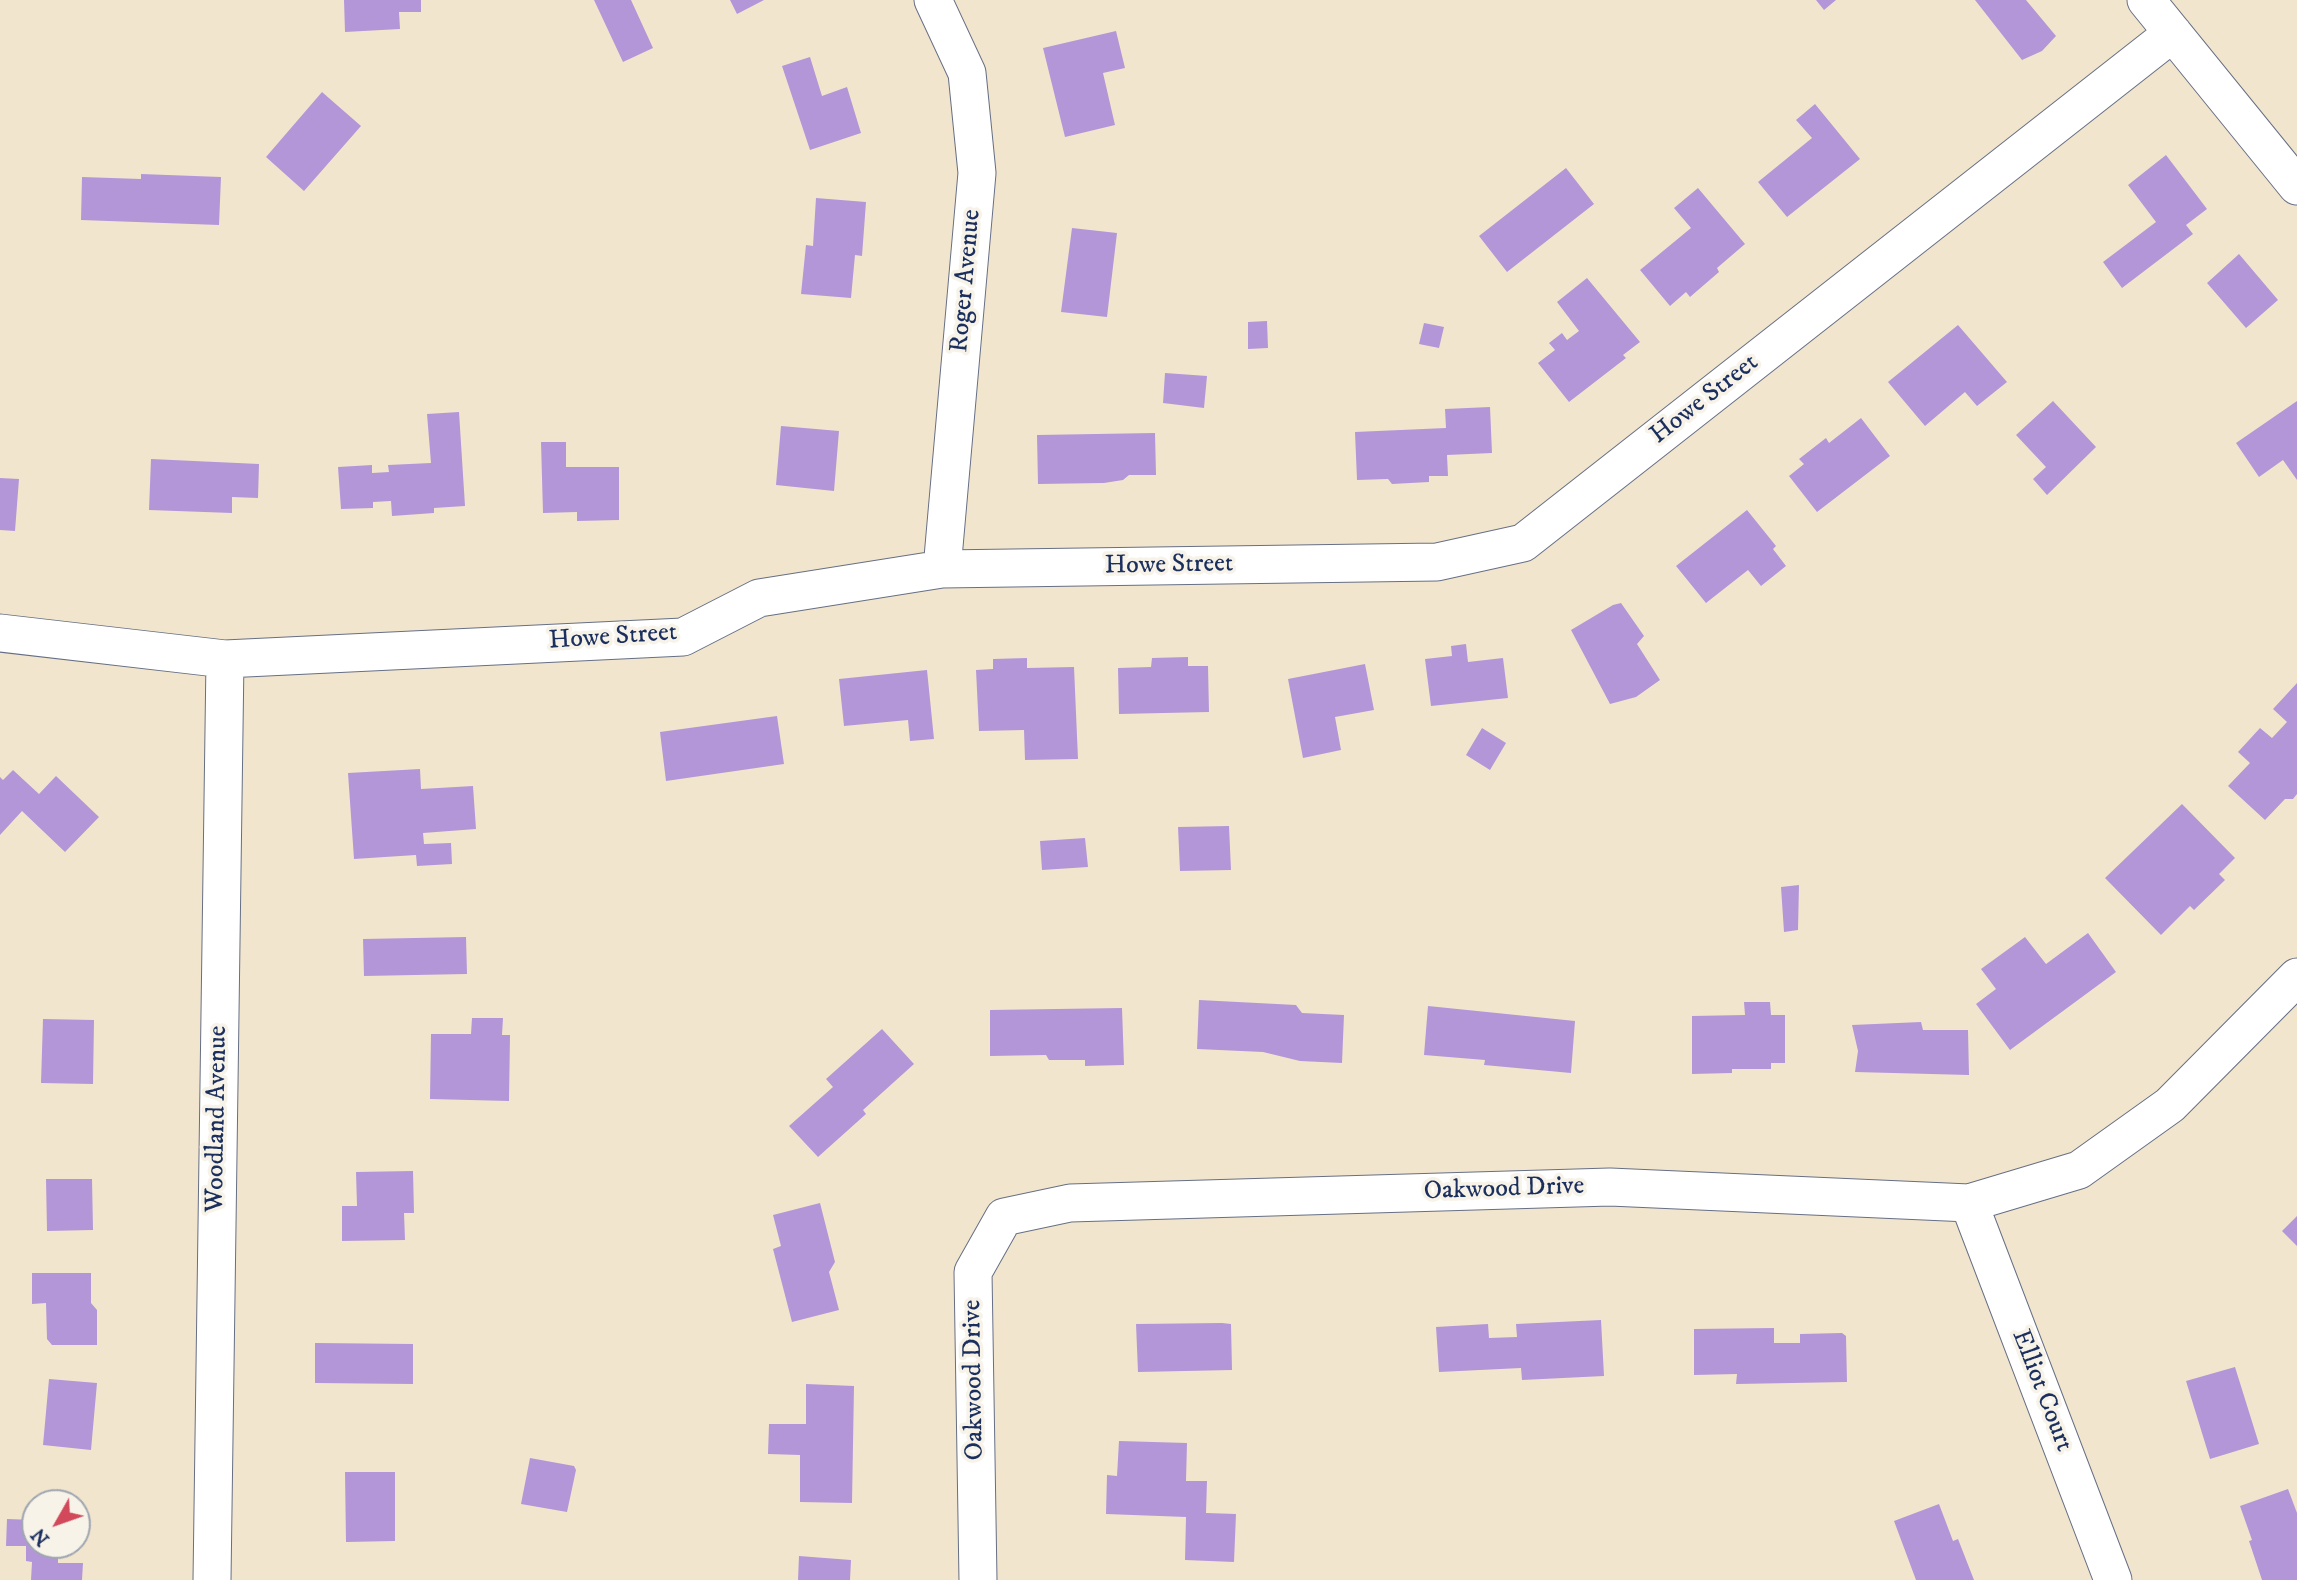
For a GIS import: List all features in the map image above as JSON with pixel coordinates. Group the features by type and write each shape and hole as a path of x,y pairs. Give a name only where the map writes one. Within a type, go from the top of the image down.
{"street":[{"name":"Roger Avenue","path":"933,0 967,74 976,173 942,569"},
{"path":"2146,0 2297,186"},
{"name":"Howe Street","path":"0,633 225,659 683,636 759,598 942,569 1437,562 1523,543 2173,33"},
{"name":"Woodland Avenue","path":"212,1580 225,659"},
{"name":"Oakwood Drive","path":"978,1580 973,1272 1004,1217 1070,1203 1610,1187 1969,1203 2079,1170 2170,1105 2297,977"},
{"name":"Elliot Court","path":"1969,1203 2113,1580"}],"building":[{"path":"344,0 421,0 421,12 399,12 400,29 345,32"},
{"path":"594,0 631,0 653,48 623,62"},
{"path":"730,0 764,0 737,14"},
{"path":"1816,0 1836,0 1824,10"},
{"path":"1975,0 2026,0 2056,36 2042,51 2022,60"},
{"path":"1116,31 1125,68 1103,73 1115,125 1065,137 1043,48"},
{"path":"810,57 822,96 847,87 861,133 810,150 782,66"},
{"path":"322,92 361,126 304,191 266,157"},
{"path":"1815,104 1860,159 1787,217 1758,182 1812,138 1796,120"},
{"path":"2166,155 2207,209 2186,225 2193,234 2122,288 2103,262 2156,222 2128,185"},
{"path":"1566,168 1594,204 1507,272 1479,236"},
{"path":"141,174 221,177 219,225 81,220 82,177 141,179"},
{"path":"1698,188 1745,244 1717,268 1719,272 1690,297 1686,292 1670,306 1640,270 1691,228 1674,208"},
{"path":"816,198 866,202 862,256 855,255 851,298 801,294 806,245 813,246"},
{"path":"1072,228 1117,233 1107,317 1061,312"},
{"path":"2239,254 2278,300 2246,328 2207,283"},
{"path":"1587,278 1640,342 1623,355 1626,358 1569,402 1538,363 1555,350 1549,343 1562,333 1567,340 1579,331 1557,302"},
{"path":"1267,321 1268,348 1248,349 1248,322"},
{"path":"1424,323 1444,327 1439,348 1419,344"},
{"path":"1958,325 2007,382 1977,406 1965,392 1925,426 1888,382"},
{"path":"1165,373 1207,376 1204,408 1163,403"},
{"path":"2053,401 2096,447 2047,495 2033,479 2046,467 2016,435"},
{"path":"2297,401 2297,480 2283,460 2259,477 2236,443"},
{"path":"1490,407 1492,453 1447,455 1448,476 1429,476 1429,482 1392,484 1388,479 1357,480 1355,432 1446,428 1445,409"},
{"path":"459,412 465,506 434,508 434,513 392,516 391,501 373,502 373,508 341,509 338,467 372,465 372,473 389,472 388,465 431,463 427,414"},
{"path":"1861,418 1890,456 1817,512 1789,476 1804,464 1799,459 1826,438 1829,443"},
{"path":"781,426 839,431 834,491 776,485"},
{"path":"1155,433 1156,475 1129,475 1123,480 1104,483 1038,484 1037,435"},
{"path":"541,442 566,442 566,467 619,467 619,520 577,521 577,512 543,513"},
{"path":"151,459 259,464 258,498 232,497 232,513 149,510"},
{"path":"0,478 19,479 15,531 0,530"},
{"path":"1747,510 1776,546 1773,549 1786,566 1761,586 1748,570 1706,603 1676,566"},
{"path":"1621,603 1644,636 1637,644 1660,680 1636,697 1610,704 1571,630"},
{"path":"1466,644 1468,662 1503,658 1508,698 1431,706 1425,659 1452,656 1451,646"},
{"path":"1188,657 1188,666 1208,666 1209,712 1119,714 1118,668 1151,667 1152,658"},
{"path":"1027,658 1027,668 1074,667 1078,759 1025,760 1024,730 979,731 976,670 993,669 993,659"},
{"path":"1365,664 1374,710 1335,717 1341,750 1303,758 1288,679"},
{"path":"927,670 934,739 910,741 908,720 844,726 839,679"},
{"path":"2297,683 2297,794 2293,799 2285,799 2265,820 2228,786 2250,763 2238,752 2260,728 2272,738 2287,722 2273,709"},
{"path":"777,716 784,764 666,781 660,732"},
{"path":"1482,728 1506,743 1490,770 1466,755"},
{"path":"420,769 421,789 473,786 476,829 423,833 424,844 451,843 452,864 417,866 416,855 354,859 348,773"},
{"path":"13,770 39,794 56,776 99,817 65,852 22,811 0,835 0,777 3,780"},
{"path":"2182,804 2235,858 2219,874 2225,880 2194,910 2190,906 2161,935 2105,878"},
{"path":"1229,826 1231,870 1180,871 1178,827"},
{"path":"1085,838 1088,867 1042,870 1040,841"},
{"path":"1799,885 1798,930 1784,932 1781,887"},
{"path":"2088,933 2116,972 2010,1050 1976,1004 1996,989 1981,969 2025,937 2046,964"},
{"path":"466,937 467,974 364,976 363,939"},
{"path":"1199,1000 1296,1005 1302,1013 1344,1015 1342,1063 1300,1061 1263,1052 1197,1049"},
{"path":"1744,1002 1770,1002 1771,1015 1785,1015 1785,1063 1771,1063 1771,1069 1732,1069 1732,1073 1692,1074 1692,1016 1745,1015"},
{"path":"1428,1006 1575,1021 1571,1073 1484,1065 1485,1060 1424,1055"},
{"path":"1122,1008 1124,1065 1085,1066 1085,1060 1049,1060 1046,1055 990,1056 990,1010"},
{"path":"472,1018 503,1018 502,1035 510,1035 509,1101 430,1099 431,1034 471,1034"},
{"path":"43,1019 94,1020 93,1084 41,1083"},
{"path":"1921,1022 1923,1030 1968,1030 1969,1075 1855,1072 1858,1051 1852,1025"},
{"path":"882,1029 914,1064 863,1110 866,1114 818,1157 789,1126 833,1087 826,1079"},
{"path":"413,1171 414,1213 404,1213 405,1240 342,1241 342,1206 357,1206 356,1172"},
{"path":"46,1179 92,1179 93,1230 47,1231"},
{"path":"820,1203 835,1262 829,1272 839,1310 792,1322 773,1249 781,1246 773,1215"},
{"path":"2297,1216 2297,1246 2282,1231"},
{"path":"32,1273 91,1273 91,1303 97,1310 97,1345 52,1345 47,1339 46,1303 32,1304"},
{"path":"1601,1320 1604,1376 1522,1380 1521,1368 1439,1372 1436,1327 1488,1324 1489,1338 1517,1337 1516,1324"},
{"path":"1136,1324 1231,1324 1232,1370 1138,1372"},
{"path":"1774,1328 1774,1343 1800,1343 1800,1334 1842,1333 1846,1336 1847,1382 1736,1384 1737,1374 1694,1375 1694,1329"},
{"path":"315,1343 413,1344 413,1384 315,1383"},
{"path":"2235,1367 2259,1444 2210,1459 2186,1381"},
{"path":"49,1379 97,1383 91,1450 43,1445"},
{"path":"806,1384 854,1386 852,1503 800,1502 800,1455 768,1454 769,1424 806,1424"},
{"path":"1119,1441 1187,1443 1186,1481 1207,1481 1206,1513 1236,1514 1234,1562 1185,1560 1186,1517 1106,1514 1107,1475 1117,1476"},
{"path":"530,1458 574,1466 576,1470 567,1512 521,1504"},
{"path":"345,1472 395,1472 395,1541 346,1542"},
{"path":"2288,1489 2297,1513 2297,1580 2262,1580 2240,1506"},
{"path":"1939,1504 1953,1541 1958,1539 1974,1580 1916,1580 1894,1521"},
{"path":"7,1519 21,1520 21,1546 6,1546"},
{"path":"799,1556 851,1560 850,1580 798,1580"},
{"path":"58,1559 58,1563 83,1563 82,1580 31,1580 32,1562 26,1561"}]}
